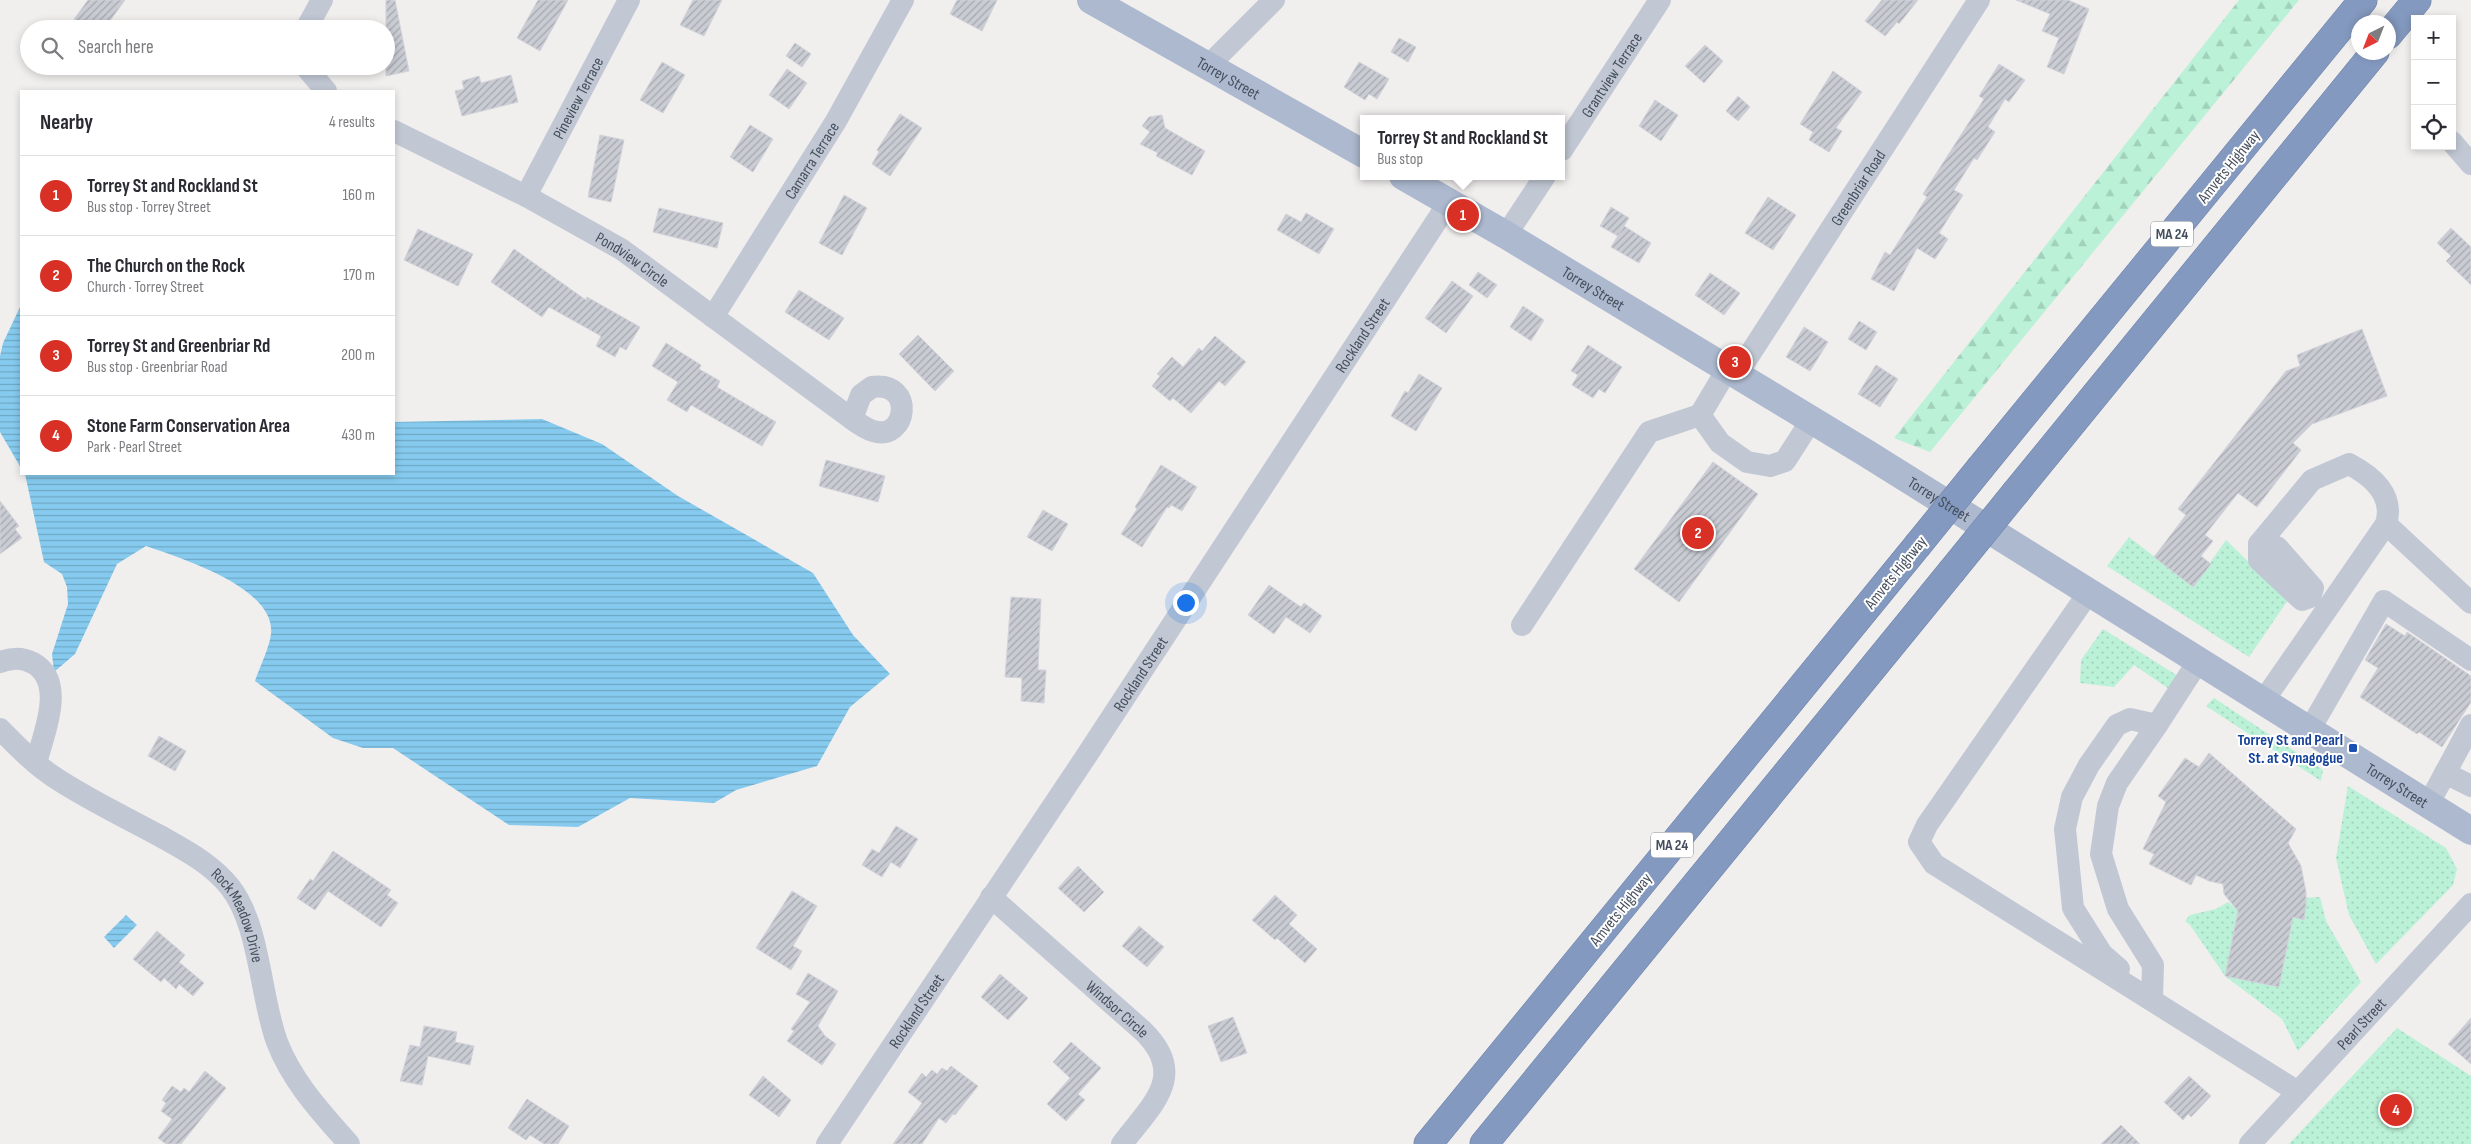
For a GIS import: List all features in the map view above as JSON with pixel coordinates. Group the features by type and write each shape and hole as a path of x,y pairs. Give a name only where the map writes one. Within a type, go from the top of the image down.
{"highway":[{"name":"Amvets Highway","path":"1428,1144 2363,0"},
{"path":"2396,25 2417,0"},
{"name":"MA 24","path":"1484,1144 2368,60"}],"main road":[{"name":"Torrey Street","path":"1091,0 1360,152"},
{"name":"Torrey Street","path":"1410,180 1506,235 1812,419 2471,831"}],"street":[{"path":"311,20 322,0"},
{"name":"Pineview Terrace","path":"526,196 629,0"},
{"name":"Camarra Terrace","path":"713,317 836,121 903,0"},
{"path":"1208,66 1274,0"},
{"name":"Grantview Terrace","path":"1565,145 1660,0"},
{"name":"Greenbriar Road","path":"1700,415 1733,371 1979,0"},
{"path":"313,75 325,90"},
{"name":"Pondview Circle","path":"395,131 526,196 621,249 852,420"},
{"path":"2456,147 2471,164"},
{"path":"1506,235 1542,180"},
{"name":"Rockland Street","path":"827,1144 1083,761 1449,202"},
{"path":"1522,625 1649,432 1700,415 1720,443 1747,462 1770,466 1785,461 1812,419"},
{"path":"2264,700 2318,604 2386,524 2390,513 2386,496 2369,474 2349,464 2312,480 2259,544 2277,547 2313,588 2318,604"},
{"path":"2386,524 2471,602"},
{"path":"2089,592 1927,825 1919,842 1934,864 2298,1092"},
{"path":"2310,729 2384,601 2471,660"},
{"path":"0,662 9,659 27,660 43,670 48,678 52,697 36,763"},
{"path":"2152,999 2153,965 2118,909 2101,854 2108,806 2117,783 2199,660"},
{"path":"2152,999 2102,954 2073,908 2065,829 2072,796 2089,765 2117,725 2130,718 2157,725"},
{"path":"2429,803 2471,724"},
{"name":"Rock Meadow Drive","path":"0,729 36,763 66,784 185,850 206,864 229,885 238,898 247,921 267,1009 283,1056 303,1090 349,1144"},
{"path":"2445,773 2471,786"},
{"name":"Windsor Circle","path":"991,897 1143,1031 1159,1048 1165,1069 1162,1091 1122,1144"},
{"name":"Pearl Street","path":"2250,1144 2471,904"}],"green space":[{"path":"2239,0 2299,0 1930,452 1894,438"},
{"path":"2129,537 2193,587 2226,540 2288,600 2249,657 2107,566"},
{"path":"2103,629 2186,681 2172,691 2134,665 2114,687 2080,683 2081,660"},
{"path":"2214,698 2323,770 2321,781 2206,706"},
{"path":"2348,786 2446,848 2457,869 2453,885 2376,964 2349,915 2336,858"},
{"path":"2320,897 2326,921 2361,982 2298,1051 2282,1019 2225,976 2190,925 2185,921 2190,915 2216,909 2228,902 2238,910 2226,976 2279,987 2293,917 2304,920 2306,898"},
{"path":"2397,1028 2471,1076 2471,1144 2289,1144"}],"water":[{"path":"20,307 20,466 0,432 0,356 3,343"},
{"path":"542,419 602,444 678,496 813,573 853,635 890,674 850,707 817,766 736,790 714,803 630,798 578,827 509,825 393,748 363,748 333,738 255,681 271,634 268,617 258,602 243,589 223,577 181,558 146,546 117,564 75,654 54,672 52,654 68,604 67,587 62,574 44,562 25,475 395,475 395,422"},
{"path":"126,915 137,925 114,948 104,937"}],"building":[{"path":"88,0 125,0 111,20 74,19"},
{"path":"386,0 395,0 409,71 395,74 395,20 386,20"},
{"path":"538,0 568,0 540,51 517,38"},
{"path":"693,0 722,0 704,36 680,25"},
{"path":"957,0 997,0 982,31 950,14"},
{"path":"1882,0 1918,0 1899,24 1897,22 1885,36 1865,21"},
{"path":"2016,0 2068,0 2089,9 2064,74 2047,67 2059,38 2042,31 2050,14"},
{"path":"1399,38 1416,47 1408,62 1391,52"},
{"path":"795,43 811,54 802,67 786,56"},
{"path":"1705,45 1723,61 1704,83 1685,66"},
{"path":"662,62 685,75 663,113 640,100"},
{"path":"1359,62 1389,79 1377,99 1369,94 1365,100 1344,87"},
{"path":"1999,64 2025,80 2009,102 2005,99 1988,127 1995,132 1977,160 1974,158 1954,190 1963,195 1939,233 1948,239 1935,259 1917,248 1894,291 1871,279 1885,252 1890,255 1927,197 1923,194 1984,99 1979,96"},
{"path":"787,69 807,83 789,109 769,95"},
{"path":"1833,71 1862,92 1836,128 1842,131 1829,152 1809,140 1813,132 1800,124"},
{"path":"511,75 518,102 462,116 455,91 464,89 462,81 479,76 481,83"},
{"path":"1738,96 1750,107 1738,121 1726,111"},
{"path":"1655,100 1678,115 1661,141 1639,126"},
{"path":"900,114 922,128 890,176 872,164 879,152 877,150"},
{"path":"1162,115 1165,128 1205,151 1192,175 1156,156 1158,153 1140,144 1150,132 1142,126 1149,117"},
{"path":"750,125 773,139 753,172 730,157"},
{"path":"600,135 624,140 611,202 588,197"},
{"path":"844,195 867,208 842,255 819,243"},
{"path":"1768,197 1796,215 1773,250 1745,233"},
{"path":"1611,207 1629,218 1618,236 1600,226"},
{"path":"659,208 723,223 717,248 653,232"},
{"path":"1306,213 1334,229 1319,254 1277,230 1286,214 1301,222"},
{"path":"1624,226 1651,243 1639,263 1611,247"},
{"path":"2451,228 2471,247 2471,285 2446,261 2451,256 2437,243"},
{"path":"418,229 473,254 458,286 404,260"},
{"path":"514,249 586,300 587,297 640,327 626,350 620,347 615,357 596,346 601,336 549,307 542,317 491,282"},
{"path":"1478,272 1497,285 1487,298 1469,285"},
{"path":"1710,273 1740,293 1724,315 1695,295"},
{"path":"1452,281 1473,296 1446,333 1425,318"},
{"path":"799,290 844,318 829,340 785,312"},
{"path":"1523,306 1544,320 1531,341 1510,327"},
{"path":"1859,321 1877,332 1866,350 1848,339"},
{"path":"1804,327 1828,342 1810,371 1786,357"},
{"path":"2362,329 2387,396 2312,424 2293,443 2301,450 2257,507 2238,493 2205,535 2213,541 2201,556 2211,564 2193,587 2154,557 2186,515 2178,509 2286,371 2300,366 2297,355"},
{"path":"918,335 954,371 935,391 899,354"},
{"path":"1215,336 1246,362 1225,386 1219,381 1191,413 1173,398 1170,401 1152,386 1160,376 1157,374 1172,357 1183,367 1199,348 1202,351"},
{"path":"666,343 701,365 699,369 720,381 717,387 776,422 762,446 691,405 687,412 667,400 678,382 652,366"},
{"path":"1588,345 1622,367 1605,393 1599,389 1593,398 1572,385 1578,375 1571,371"},
{"path":"1876,365 1898,379 1880,407 1858,394"},
{"path":"1419,374 1442,388 1416,431 1391,416 1405,391 1408,393"},
{"path":"826,460 885,476 878,502 819,486"},
{"path":"1713,462 1758,494 1679,602 1634,569"},
{"path":"1161,465 1197,487 1182,511 1171,505 1169,508 1167,507 1142,547 1121,534"},
{"path":"0,501 19,526 15,529 22,538 0,554"},
{"path":"1043,510 1068,524 1052,551 1027,537"},
{"path":"1269,585 1301,607 1304,603 1322,616 1310,633 1286,617 1274,634 1248,615"},
{"path":"1011,597 1041,599 1038,670 1046,670 1044,703 1021,701 1022,678 1005,677"},
{"path":"2386,624 2405,636 2407,632 2471,676 2471,702 2442,747 2419,732 2417,734 2360,697 2378,668 2365,660"},
{"path":"159,736 186,751 175,771 148,756"},
{"path":"2209,753 2296,829 2288,843 2301,866 2306,892 2306,905 2304,920 2293,917 2279,987 2225,976 2238,911 2224,894 2223,884 2209,881 2196,875 2191,885 2149,864 2154,854 2143,849 2166,802 2158,796 2185,758 2199,767"},
{"path":"896,826 918,839 900,868 891,862 882,877 862,865 872,849 879,853"},
{"path":"333,851 391,890 387,895 398,903 381,927 328,891 315,910 297,898 310,879 313,881"},
{"path":"1078,866 1104,892 1084,912 1058,888"},
{"path":"792,891 817,906 793,946 802,951 791,970 756,948"},
{"path":"1275,895 1297,915 1289,924 1317,949 1305,963 1277,938 1275,940 1252,920"},
{"path":"1139,926 1164,947 1147,967 1122,946"},
{"path":"157,931 185,955 179,962 204,983 193,996 179,984 176,989 164,978 161,982 133,959"},
{"path":"808,973 838,991 818,1026 825,1036 836,1044 822,1065 787,1041 794,1031 791,1029 810,1002 796,994"},
{"path":"1000,974 1028,998 1008,1020 981,997"},
{"path":"1233,1017 1247,1053 1221,1062 1208,1026"},
{"path":"2471,1018 2471,1064 2448,1044"},
{"path":"424,1026 457,1032 455,1042 474,1046 470,1065 428,1056 422,1085 400,1081 410,1045 420,1047"},
{"path":"1071,1042 1101,1068 1078,1094 1085,1100 1066,1121 1047,1104 1070,1078 1053,1062"},
{"path":"951,1066 978,1086 955,1115 953,1114 946,1123 939,1118 922,1144 893,1144 922,1103 908,1092 922,1073 926,1077 932,1070 937,1074 942,1068 947,1071"},
{"path":"205,1071 226,1088 181,1144 166,1144 158,1138 172,1119 161,1111 166,1103 162,1100 172,1086 181,1092 184,1088 189,1092"},
{"path":"763,1076 791,1100 779,1117 749,1095"},
{"path":"2189,1076 2211,1096 2191,1117 2188,1114 2183,1120 2164,1102"},
{"path":"527,1099 569,1126 558,1144 544,1144 530,1135 526,1140 508,1128"},
{"path":"2121,1125 2140,1144 2101,1144"}],"place":[{"name":"Torrey St and Rockland St","path":"1463,215"},
{"name":"Torrey St and Greenbriar Rd","path":"1735,362"},
{"name":"The Church on the Rock","path":"1698,533"},
{"name":"Torrey St and Pearl St. at Synagogue","path":"2353,748"},
{"name":"Stone Farm Conservation Area","path":"2396,1110"}]}
